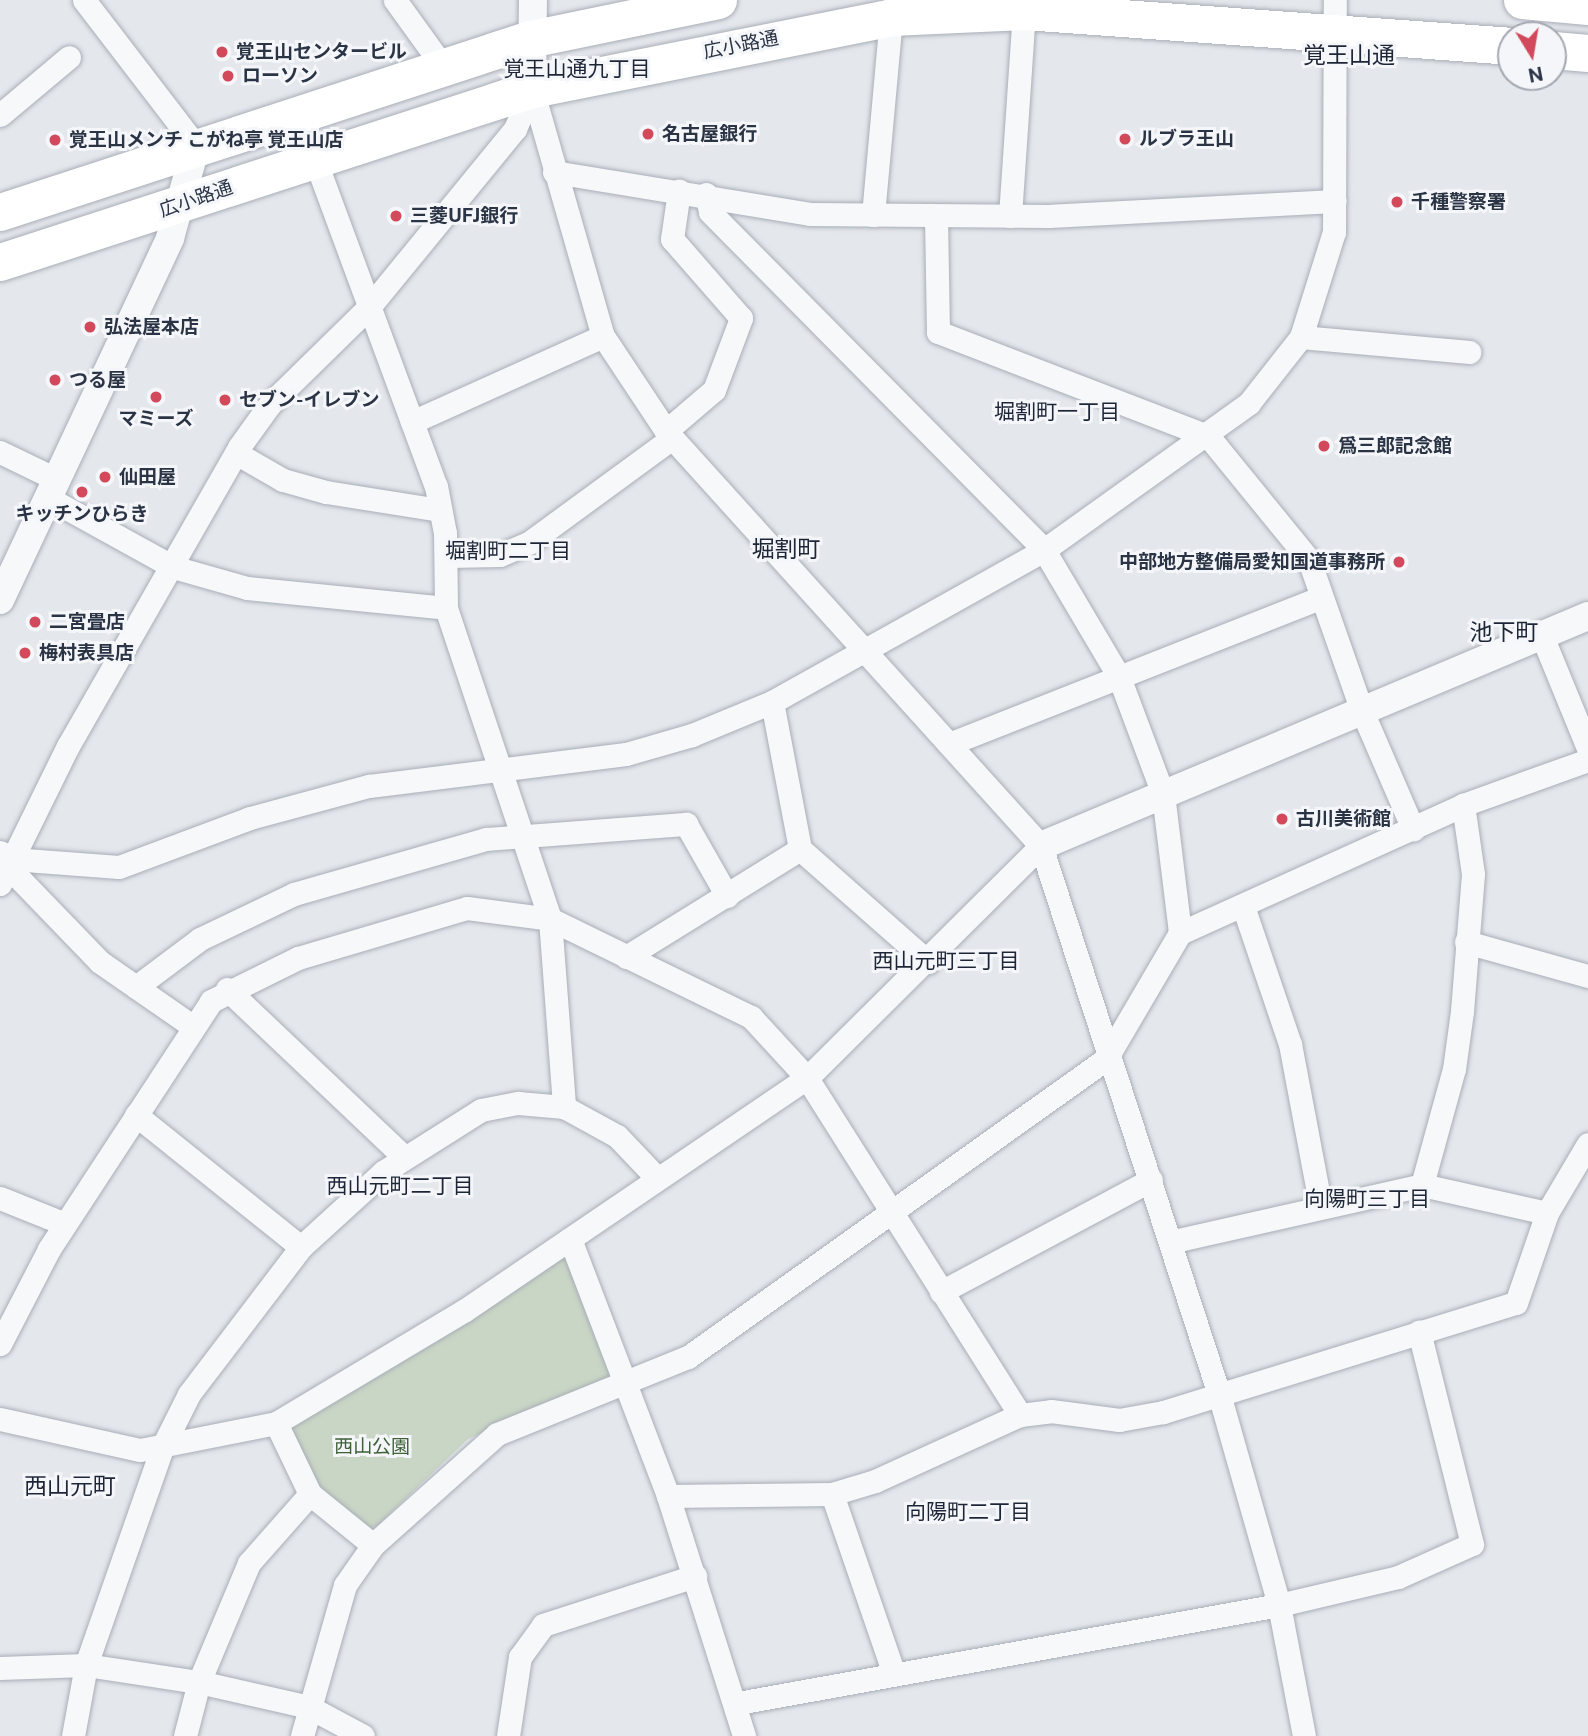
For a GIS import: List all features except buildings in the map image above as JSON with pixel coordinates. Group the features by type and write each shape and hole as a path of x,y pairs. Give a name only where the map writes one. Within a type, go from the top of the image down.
{"main road":[{"path":"1521,0 1588,6"},
{"path":"0,212 530,39 703,2"},
{"name":"広小路通","path":"0,262 180,205 314,157 532,89 891,17 1024,11 1335,16 1497,44"},
{"path":"1567,51 1588,53"}],"street":[{"path":"0,600 54,490 180,205 196,146 84,0"},
{"path":"395,0 444,68"},
{"path":"533,0 530,39 532,89 603,337 669,435 1041,846 1106,1059 1174,1241 1279,1605 1304,1736"},
{"path":"1010,216 1024,11"},
{"path":"6,855 119,867 250,818 369,786 626,754 772,702 1044,550 1208,436 1249,403 1301,337 1324,275 1335,201 1335,16"},
{"path":"873,215 891,17"},
{"path":"0,115 69,57"},
{"path":"0,884 6,855 236,453 271,404 370,306 515,129 532,89"},
{"path":"314,157 412,422 440,510 447,556 446,608 550,919 564,1107"},
{"path":"554,172 706,194 810,214 1010,216 1335,201"},
{"path":"447,556 500,555 530,542 669,435 714,390 741,318 672,239 679,191"},
{"path":"706,194 710,212 1044,550 1119,677 1163,794 1180,933"},
{"path":"936,217 938,332 1208,436 1309,560 1320,598 1362,710 1413,829"},
{"path":"412,422 603,337"},
{"path":"1301,337 1469,352"},
{"path":"0,452 173,567 247,588 446,608"},
{"path":"236,453 284,480 326,492 440,510"},
{"path":"949,744 1320,598"},
{"path":"0,1419 140,1450 162,1448 276,1423 570,1238 807,1078 928,962 1041,846 1588,616"},
{"path":"1542,636 1588,748"},
{"path":"772,702 800,849 928,962"},
{"path":"302,1736 334,1609 373,1545 497,1434 688,1357 891,1216 1106,1059 1180,933 1463,805 1588,760"},
{"path":"1564,770 1588,775"},
{"path":"1422,1185 1454,1069 1472,874 1463,805"},
{"path":"136,987 200,939 294,894 486,839 686,824 727,896"},
{"path":"626,957 800,849"},
{"path":"6,855 15,874 100,962 192,1026"},
{"path":"1243,906 1290,1044 1320,1203"},
{"path":"0,1344 65,1224 192,1026 227,989 298,958 467,908 550,919 751,1017 807,1078 891,1216 1020,1415"},
{"path":"1466,942 1588,976"},
{"path":"227,989 404,1157"},
{"path":"73,1736 86,1665 162,1448 189,1394 301,1247 404,1157 481,1110 518,1103 564,1107 617,1136 657,1178"},
{"path":"136,1115 301,1247"},
{"path":"668,1496 832,1494 875,1481 1020,1415 1051,1411 1119,1420 1219,1394 1516,1303 1547,1213 1588,1144"},
{"path":"941,1292 1151,1181"},
{"path":"1174,1241 1320,1203 1422,1185 1547,1213"},
{"path":"0,1198 65,1224"},
{"path":"570,1238 627,1381 668,1496 738,1703 744,1736"},
{"path":"738,1703 1279,1605 1398,1577 1472,1544 1419,1332"},
{"path":"276,1423 310,1494 373,1545"},
{"path":"185,1736 199,1682 249,1563 310,1494"},
{"path":"832,1494 894,1674"},
{"path":"508,1736 520,1657 543,1625 695,1576"},
{"path":"0,1668 86,1665 199,1682 309,1707 363,1736"}],"green space":[{"name":"西山公園","path":"562,1255 570,1258 613,1375 468,1439 376,1527 364,1529 318,1490 290,1436 292,1426"}],"place":[{"name":"覚王山センタービル","path":"222,52"},
{"name":"ローソン","path":"228,76"},
{"name":"名古屋銀行","path":"648,134"},
{"name":"ルブラ王山","path":"1125,139"},
{"name":"覚王山メンチ こがね亭 覚王山店","path":"55,140"},
{"name":"千種警察署","path":"1397,202"},
{"name":"三菱UFJ銀行","path":"396,216"},
{"name":"弘法屋本店","path":"90,327"},
{"name":"つる屋","path":"55,380"},
{"name":"マミーズ","path":"156,397"},
{"name":"セブン-イレブン","path":"225,400"},
{"name":"爲三郎記念館","path":"1324,446"},
{"name":"仙田屋","path":"105,477"},
{"name":"キッチンひらき","path":"82,492"},
{"name":"中部地方整備局愛知国道事務所","path":"1399,562"},
{"name":"二宮畳店","path":"35,622"},
{"name":"梅村表具店","path":"25,653"},
{"name":"古川美術館","path":"1282,819"}],"district":[{"name":"覚王山通","path":"1349,55"},
{"name":"覚王山通九丁目","path":"577,69"},
{"name":"堀割町一丁目","path":"1057,412"},
{"name":"堀割町","path":"786,549"},
{"name":"堀割町二丁目","path":"508,551"},
{"name":"池下町","path":"1504,632"},
{"name":"西山元町三丁目","path":"946,961"},
{"name":"西山元町二丁目","path":"400,1186"},
{"name":"向陽町三丁目","path":"1367,1199"},
{"name":"西山元町","path":"70,1486"},
{"name":"向陽町二丁目","path":"968,1512"}]}
